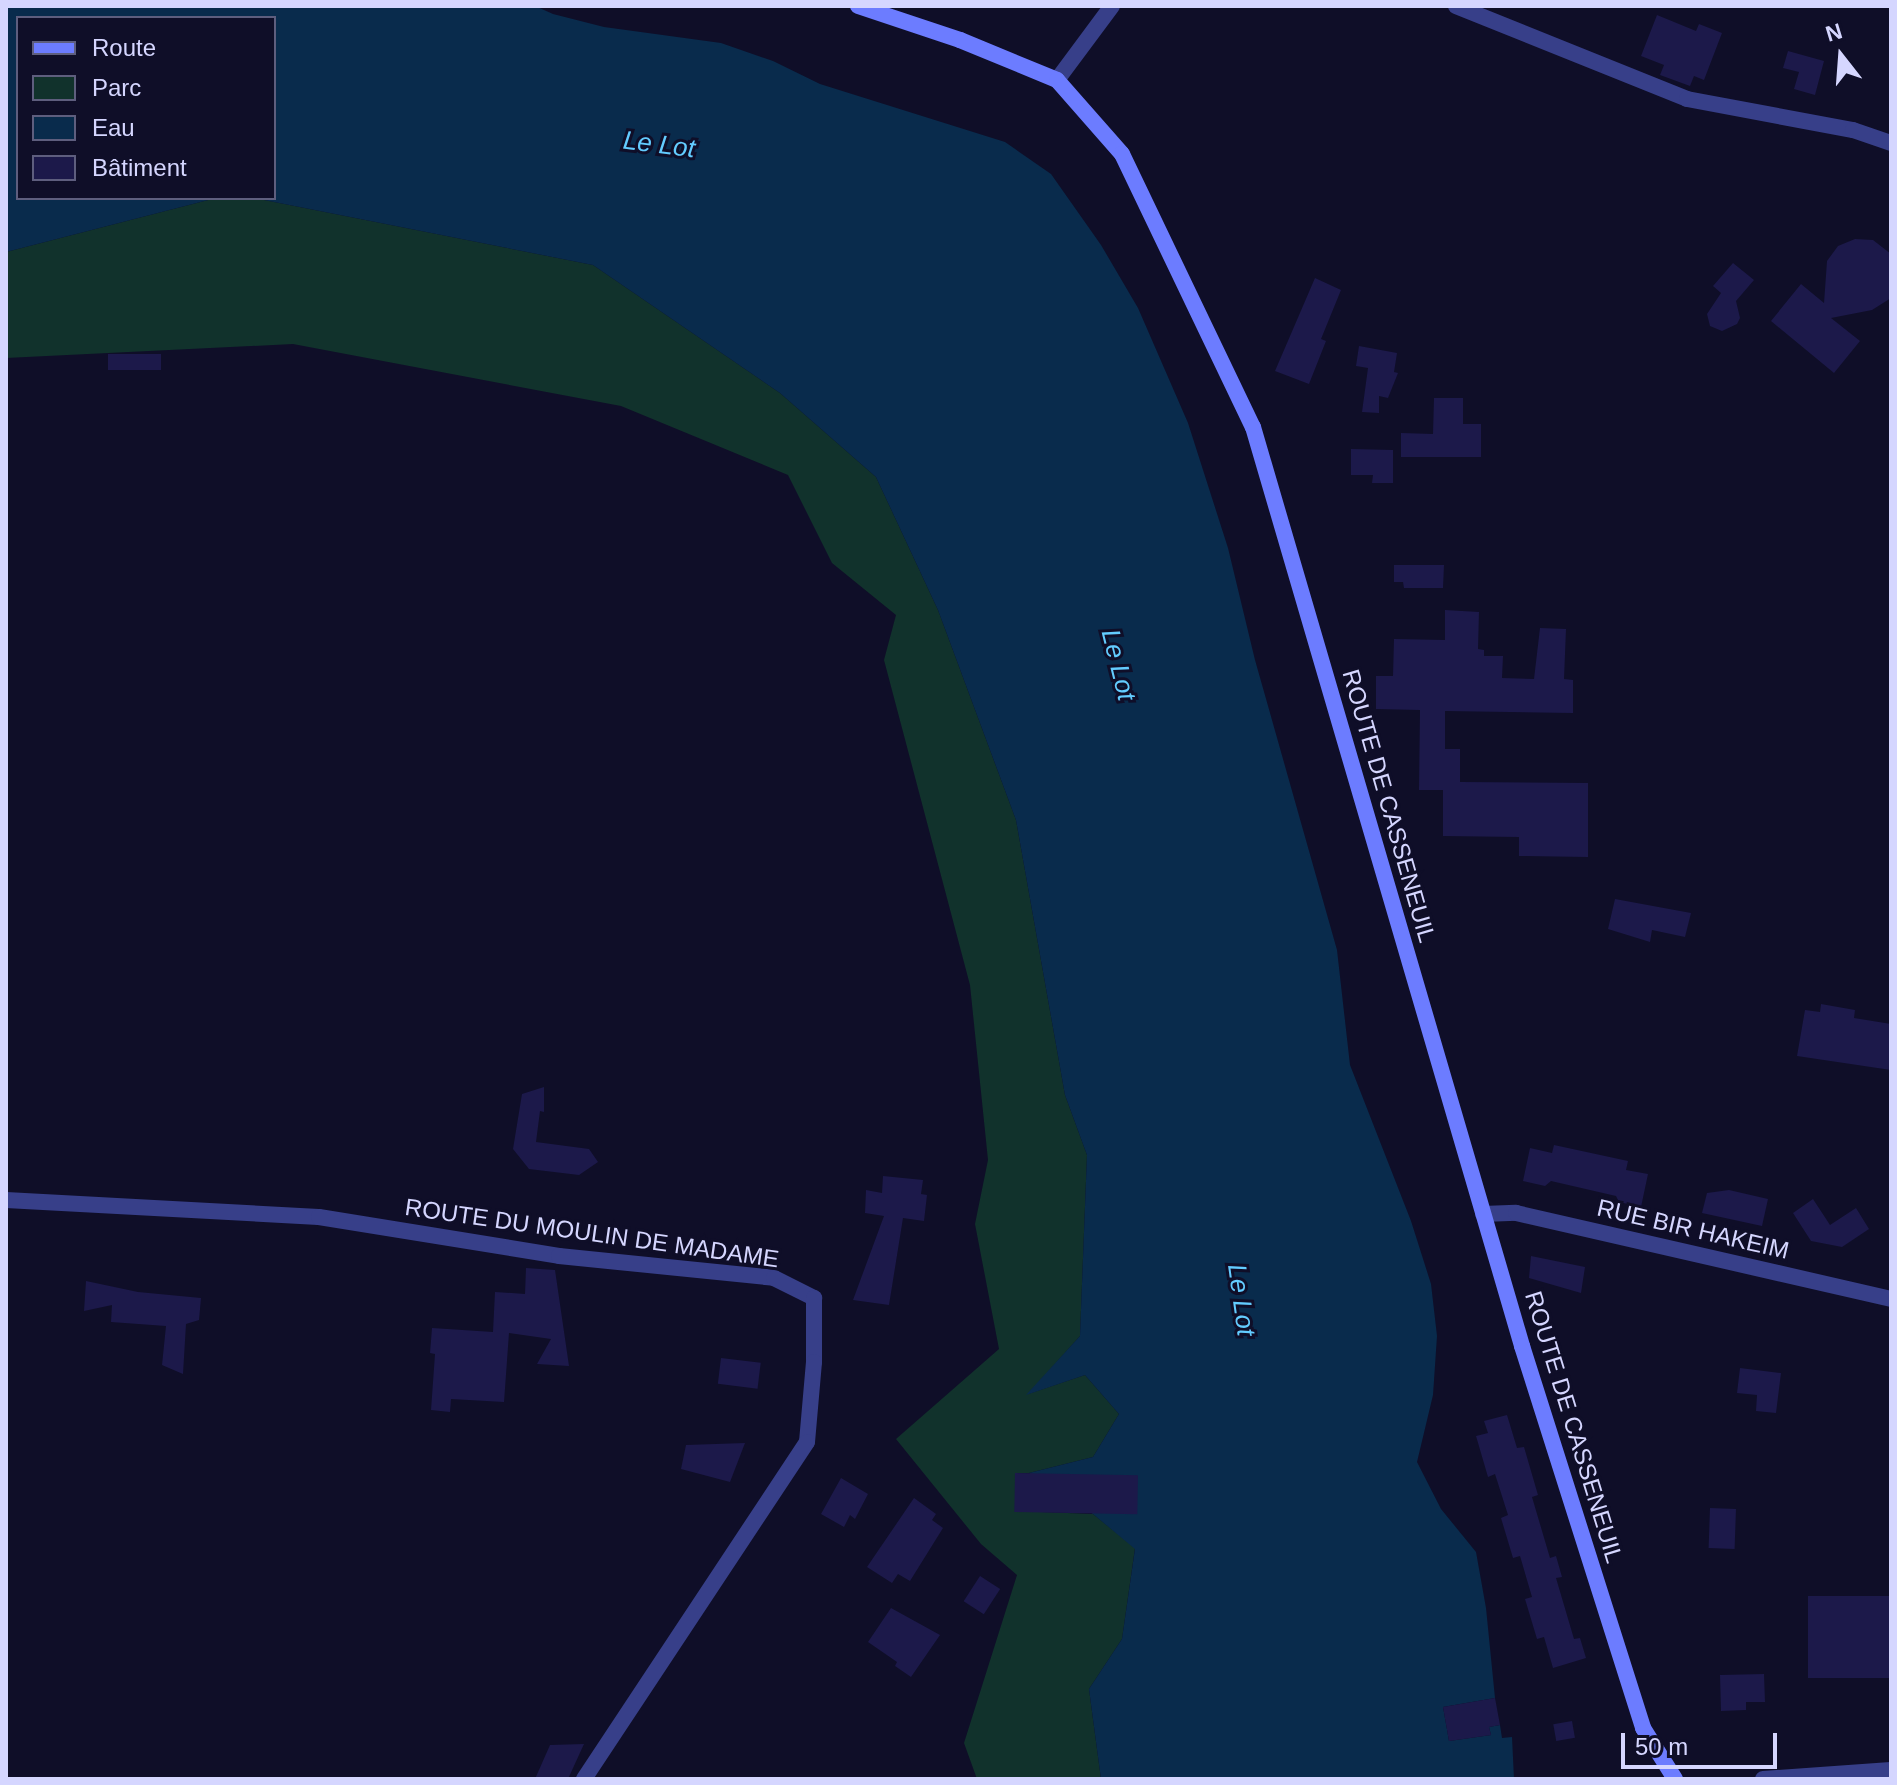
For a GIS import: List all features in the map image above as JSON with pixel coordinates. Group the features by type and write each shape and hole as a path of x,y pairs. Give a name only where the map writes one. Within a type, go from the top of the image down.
{"main road":[{"name":"ROUTE DE CASSENEUIL","path":"858,6 960,40 1057,80 1122,154 1253,427 1483,1214 1643,1728 1675,1779"}],"street":[{"path":"1057,80 1112,6"},
{"path":"1456,6 1687,99 1853,130 1891,143"},
{"name":"ROUTE DU MOULIN DE MADAME","path":"6,1200 319,1217 559,1256 774,1278 814,1298 814,1362 807,1442 584,1779"},
{"name":"RUE BIR HAKEIM","path":"1483,1214 1516,1213 1891,1299"},
{"path":"1763,1779 1891,1770"}],"green space":[{"path":"208,200 264,200 593,265 780,393 876,477 938,610 1016,820 1065,1095 1087,1155 1080,1336 1028,1394 1085,1375 1119,1414 1093,1457 1029,1473 1015,1473 1015,1511 1093,1514 1135,1548 1122,1639 1089,1689 1101,1779 977,1779 964,1743 1017,1575 981,1544 896,1439 999,1349 975,1224 988,1160 970,985 884,660 896,615 832,563 788,475 621,406 293,344 6,358 6,252"}],"water":[{"name":"Le Lot","path":"6,6 535,6 553,14 604,27 721,43 773,61 820,84 1005,142 1051,174 1101,245 1138,308 1188,423 1228,548 1255,660 1337,950 1350,1065 1411,1221 1431,1284 1437,1336 1433,1395 1417,1462 1441,1509 1476,1552 1486,1608 1495,1698 1443,1707 1449,1741 1491,1735 1489,1727 1500,1725 1502,1738 1512,1737 1514,1779 1101,1779 1089,1689 1122,1639 1135,1549 1093,1514 1029,1473 1093,1457 1119,1414 1085,1375 1026,1395 1080,1336 1087,1155 1065,1095 1016,820 938,610 876,477 780,393 593,265 264,200 276,200 276,16 16,16 16,200 208,200 6,252"}],"building":[{"path":"1657,15 1696,31 1699,24 1722,33 1704,80 1694,76 1690,86 1660,75 1664,65 1641,56"},
{"path":"1788,51 1824,61 1815,95 1794,89 1799,72 1783,68"},
{"path":"1855,239 1873,240 1891,254 1891,298 1872,310 1831,318 1860,341 1834,373 1771,321 1801,284 1824,303 1827,261 1838,246"},
{"path":"1733,263 1754,280 1736,301 1740,318 1737,324 1722,331 1710,326 1707,314 1721,293 1713,286"},
{"path":"1315,278 1341,290 1321,339 1326,341 1309,384 1275,371"},
{"path":"1359,346 1397,353 1394,372 1398,373 1388,398 1379,396 1379,413 1362,412 1368,368 1356,366"},
{"path":"108,354 161,354 161,370 108,370"},
{"path":"1434,398 1463,398 1463,424 1481,424 1481,457 1401,457 1401,433 1433,434"},
{"path":"1351,449 1393,450 1393,483 1372,483 1373,475 1351,475"},
{"path":"1394,565 1444,565 1443,588 1404,588 1403,582 1394,582"},
{"path":"1445,610 1479,612 1478,649 1484,650 1484,656 1503,656 1502,678 1534,679 1540,628 1566,629 1564,679 1573,680 1573,713 1445,711 1445,749 1460,749 1460,782 1588,783 1588,857 1519,856 1519,837 1443,836 1443,790 1419,790 1420,710 1376,709 1376,676 1393,676 1394,639 1445,640"},
{"path":"1615,899 1691,913 1685,937 1652,930 1650,942 1608,929"},
{"path":"1821,1004 1855,1010 1854,1018 1891,1024 1891,1070 1797,1056 1805,1010 1820,1012"},
{"path":"544,1087 544,1112 540,1111 536,1142 589,1149 598,1162 579,1175 529,1169 513,1149 522,1094"},
{"path":"1554,1145 1628,1161 1626,1170 1648,1174 1641,1207 1619,1202 1616,1196 1551,1181 1545,1186 1523,1181 1530,1148 1552,1153"},
{"path":"883,1176 923,1180 921,1194 927,1195 924,1221 903,1218 889,1305 853,1300 884,1216 865,1213 866,1190 882,1193"},
{"path":"1729,1190 1768,1199 1762,1226 1702,1213 1707,1193"},
{"path":"1813,1199 1830,1225 1856,1208 1869,1229 1842,1247 1811,1241 1793,1213"},
{"path":"1531,1256 1585,1267 1581,1293 1529,1278"},
{"path":"526,1268 555,1270 569,1366 537,1364 551,1339 509,1333 504,1402 451,1399 450,1412 431,1410 435,1354 430,1353 432,1328 493,1332 495,1292 525,1294"},
{"path":"86,1281 138,1292 201,1298 199,1320 186,1324 183,1374 162,1365 166,1326 111,1322 112,1305 84,1311"},
{"path":"721,1358 761,1363 758,1389 718,1384"},
{"path":"1740,1368 1781,1373 1776,1413 1756,1411 1757,1395 1737,1393"},
{"path":"1507,1415 1517,1448 1524,1447 1538,1495 1532,1497 1550,1558 1556,1556 1562,1577 1556,1578 1574,1639 1580,1638 1586,1658 1553,1668 1544,1637 1537,1639 1525,1599 1532,1597 1520,1556 1513,1558 1501,1518 1508,1515 1495,1474 1488,1477 1476,1436 1488,1433 1484,1421"},
{"path":"745,1443 730,1482 681,1469 686,1445"},
{"path":"1015,1473 1138,1475 1137,1514 1014,1512"},
{"path":"841,1478 868,1494 855,1519 850,1515 844,1527 821,1514"},
{"path":"914,1498 936,1514 932,1520 943,1528 910,1581 898,1574 892,1583 867,1567"},
{"path":"1710,1508 1736,1509 1735,1549 1709,1548"},
{"path":"980,1576 1000,1589 984,1614 964,1601"},
{"path":"1808,1596 1891,1596 1891,1678 1808,1678"},
{"path":"891,1608 940,1635 911,1677 895,1666 897,1662 868,1642"},
{"path":"1764,1674 1765,1702 1746,1702 1746,1710 1721,1711 1720,1675"},
{"path":"1495,1698 1500,1725 1489,1727 1491,1735 1449,1741 1443,1707"},
{"path":"1572,1721 1575,1738 1556,1741 1553,1724"},
{"path":"584,1744 568,1779 535,1779 550,1745"}]}
